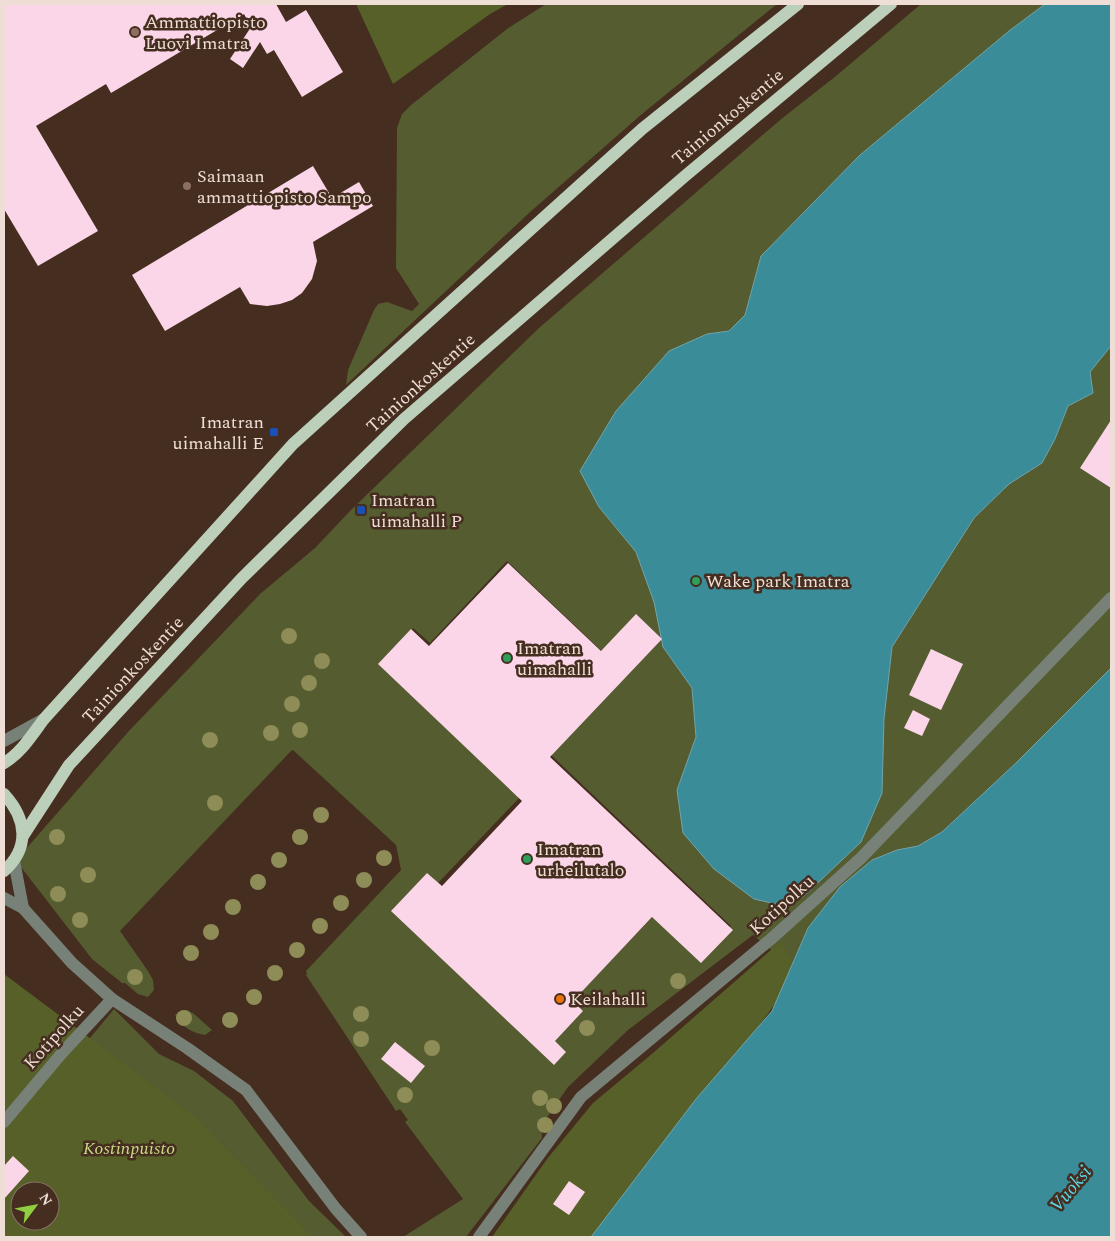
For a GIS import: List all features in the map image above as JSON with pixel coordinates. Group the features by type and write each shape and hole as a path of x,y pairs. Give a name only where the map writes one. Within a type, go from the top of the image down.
{"main road":[{"name":"Tainionkoskentie","path":"4,763 12,759 44,719 293,444 642,129 798,4"},
{"name":"Tainionkoskentie","path":"14,861 20,850 23,836 69,765 242,578 404,419 685,176 891,4"},
{"path":"4,794 14,805 21,819 23,836"},
{"path":"4,871 14,861"}],"street":[{"name":"Kotipolku","path":"479,1237 581,1097 771,939 861,858 1111,598"},
{"path":"4,741 44,719"},
{"path":"14,861 23,908"},
{"path":"4,898 23,908 72,963 112,999 187,1048 246,1090 336,1209 361,1237"},
{"name":"Kotipolku","path":"4,1122 62,1053 112,999"}],"green space":[{"path":"356,4 508,4 490,14 393,84"},
{"path":"546,4 777,4 642,114 529,213 346,385 348,370 378,304 387,302 412,311 419,304 396,268 397,128 402,114 507,29"},
{"path":"921,4 1045,4 1009,31 860,155 761,256 745,315 729,331 707,334 599,507 636,552 655,602 663,647 692,688 696,737 677,790 803,897 861,842 884,719 892,647 974,518 1009,484 1042,463 1055,439 1068,406 1093,393 1090,372 1111,346 1111,668 1018,761 942,832 918,846 897,850 872,860 841,887 808,928 791,966 753,935 628,1030 568,1087 541,1126 542,1138 466,1237 403,1237 463,1199 405,1122 408,1120 400,1109 396,1111 306,975 306,971 401,870 396,845 293,750 291,751 120,931 153,980 154,990 148,997 138,994 92,959 17,862 18,858 128,732 260,594 315,548 350,511 539,328 780,120 836,76","holes":["507,561 626,674 550,754 731,926 708,950 662,907 533,1042 393,909 427,873 438,883 522,795 381,662 413,628 430,643"]},
{"path":"780,942 800,969 687,1126 601,1237 492,1237 547,1159 593,1103"},
{"name":"Kostinpuisto","path":"4,974 194,1116 313,1237 4,1237"},
{"name":"Kostinpuisto","path":"114,1009 159,1054 194,1071 233,1101 309,1201 346,1237 4,1237 4,1142"},
{"path":"187,1010 212,1030 205,1035 191,1031 184,1026 175,1015"}],"water":[{"path":"1045,4 1111,4 1111,346 1090,372 1093,393 1068,406 1055,439 1042,463 1009,484 974,518 892,647 884,719 882,793 861,842 803,897 780,905 754,899 714,869 683,833 677,790 696,737 692,688 663,647 654,602 636,552 599,507 580,471 616,411 669,351 707,334 729,331 745,315 761,256 860,155 1009,31"},
{"name":"Vuoksi","path":"1111,668 1111,1237 591,1237 696,1099 772,1011 808,928 840,887 872,860 897,850 918,846 942,832 1018,761"}],"building":[{"path":"4,4 276,4 286,22 306,10 343,72 302,97 274,50 267,54 260,42 243,68 230,59 251,27 244,14 111,93 106,84 36,126 98,231 38,266 4,209"},
{"path":"313,166 332,198 359,182 373,206 313,242 317,261 312,279 302,293 292,300 267,306 250,304 240,287 165,331 132,275"},
{"path":"1111,420 1111,488 1080,468"},
{"path":"508,563 601,651 636,614 662,639 550,757 733,930 701,963 652,917 573,1001 583,1011 555,1041 566,1052 554,1065 391,911 427,873 442,886 522,801 378,664 411,629 429,646"},
{"path":"931,649 963,664 941,710 909,695"},
{"path":"913,710 930,719 922,736 904,728"},
{"path":"395,1042 425,1066 411,1083 381,1059"},
{"path":"13,1156 29,1171 20,1181 10,1181 10,1192 4,1199 4,1166"},
{"path":"569,1181 585,1192 569,1215 553,1204"}],"place":[{"name":"Ammattiopisto Luovi Imatra","path":"135,32"},
{"name":"Saimaan ammattiopisto Sampo","path":"187,186"},
{"name":"Imatran uimahalli E","path":"274,432"},
{"name":"Imatran uimahalli P","path":"361,510"},
{"name":"Wake park Imatra","path":"696,581"},
{"name":"Imatran uimahalli","path":"507,658"},
{"name":"Imatran urheilutalo","path":"527,859"},
{"name":"Keilahalli","path":"560,999"}]}
